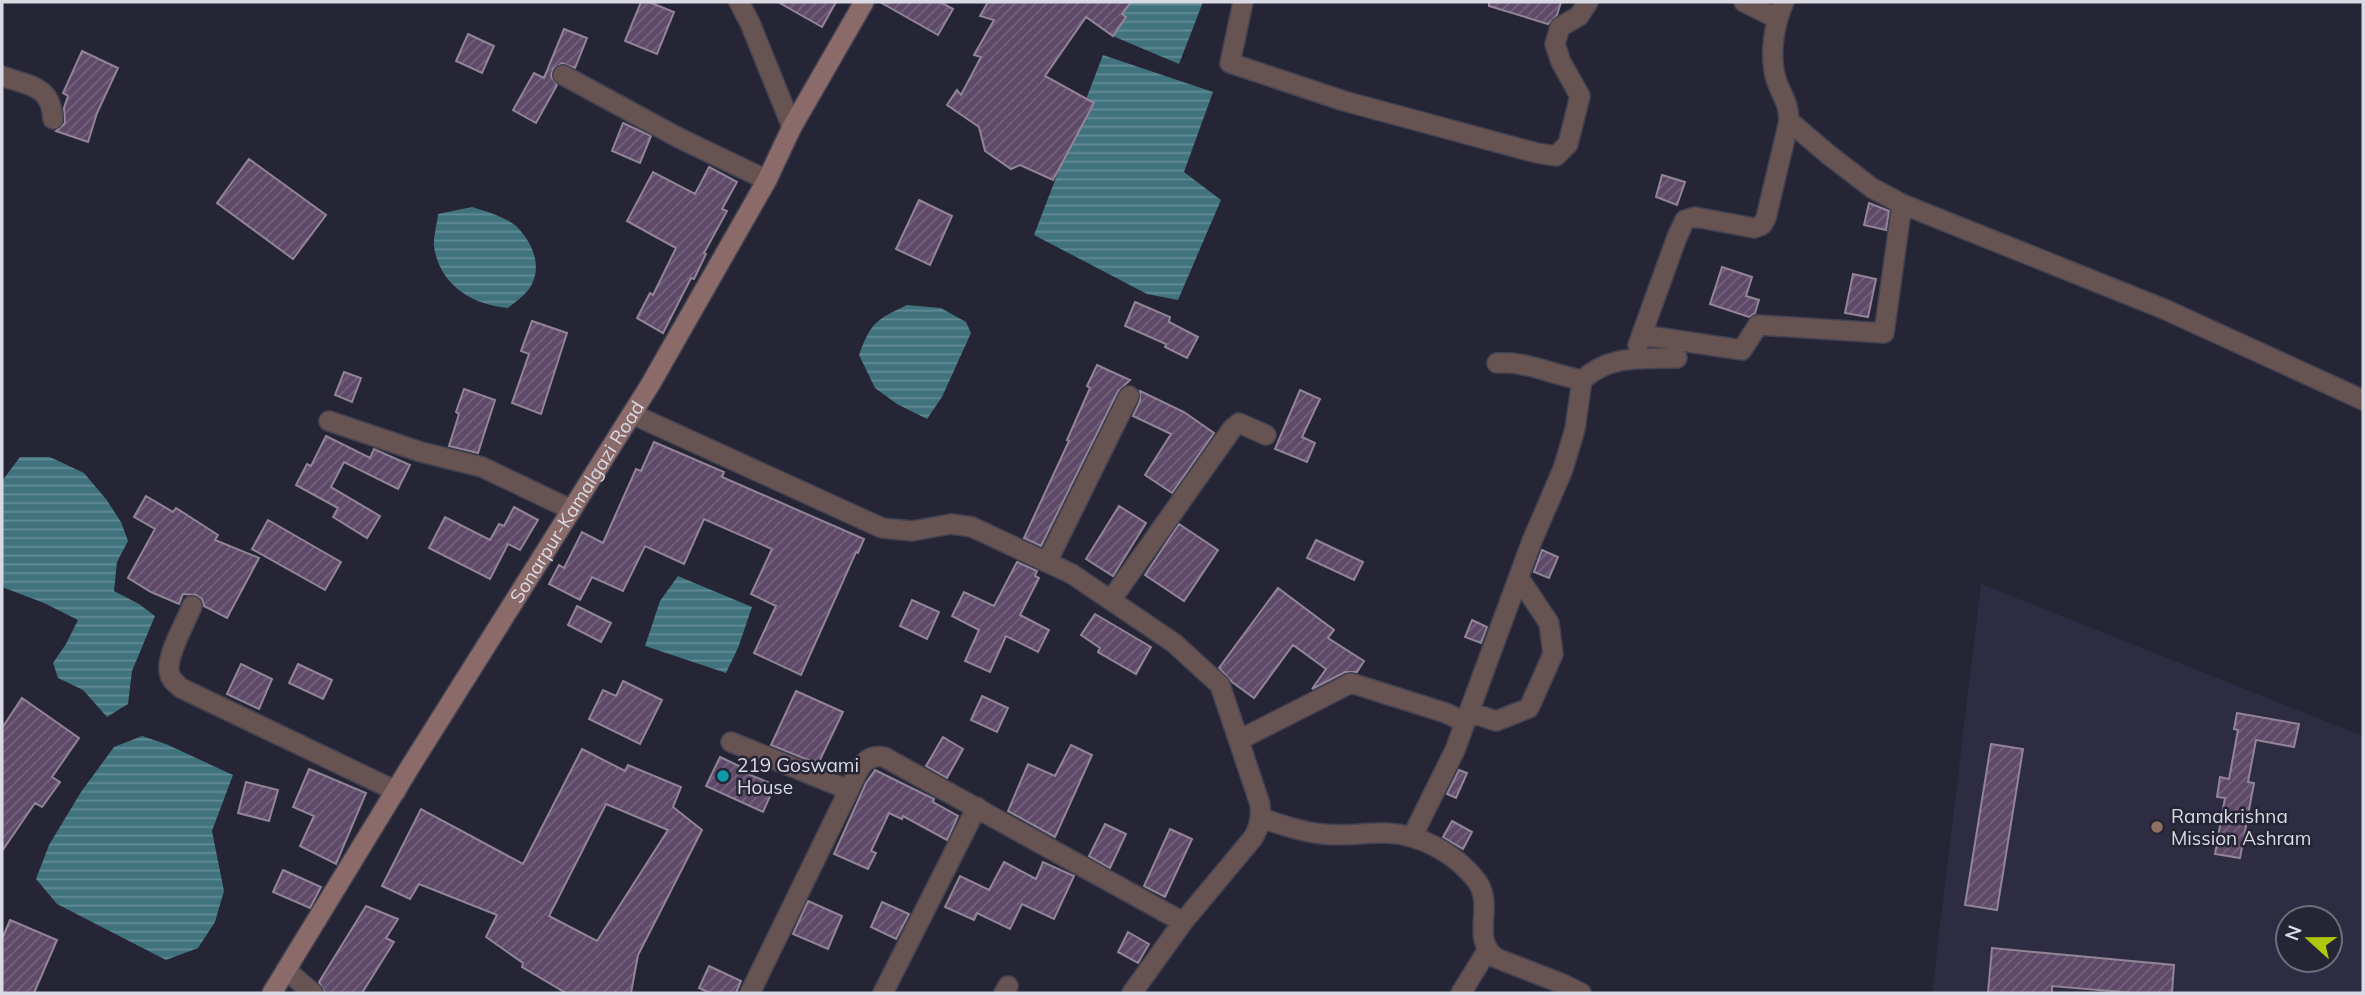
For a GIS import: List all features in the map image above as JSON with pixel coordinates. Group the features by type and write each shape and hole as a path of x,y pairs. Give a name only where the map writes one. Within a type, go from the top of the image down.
{"main road":[{"name":"Sonarpur-Kamalgazi Road","path":"272,993 632,414 767,180 792,127 864,2"}],"street":[{"path":"739,2 792,127"},
{"path":"1243,2 1230,63 1344,101 1556,156 1568,144 1580,96 1561,62 1555,44 1560,27 1579,16 1588,2"},
{"path":"1633,359 1685,220 1695,217 1754,228 1762,225 1766,218 1789,121 1789,107 1775,77 1774,50 1780,10 1744,2"},
{"path":"563,75 679,138 767,180"},
{"path":"2,76 41,90 49,97 53,119"},
{"path":"1789,121 1872,188 1902,204 2164,309 2363,400"},
{"path":"1642,335 1742,350 1758,325 1884,333 1902,204"},
{"path":"1412,837 1455,750 1571,446 1581,380 1612,361 1677,358"},
{"path":"1497,363 1525,364 1581,380"},
{"path":"1047,562 1129,396"},
{"path":"632,414 882,528 912,531 951,524 972,527 1072,574 1174,642 1220,685 1260,804 1261,818 1253,838 1183,922 1132,993"},
{"path":"329,421 421,452 482,467 572,510"},
{"path":"1111,600 1232,429 1239,423 1266,435"},
{"path":"1239,740 1352,683 1466,719 1478,715 1496,721 1530,708 1553,654 1549,623 1519,578"},
{"path":"192,606 169,662 173,682 396,791"},
{"path":"731,742 849,790"},
{"path":"750,993 849,790 865,760 874,755 884,757 977,807 1183,922"},
{"path":"883,993 977,807"},
{"path":"1261,818 1297,830 1325,835 1387,833 1412,837 1433,845 1455,859 1482,888 1485,902 1483,941 1487,951 1496,958 1581,993"},
{"path":"1461,993 1487,951"},
{"path":"286,970 313,993"}],"shaded area":[{"path":"1120,2 1203,2 1179,64 1108,34"},
{"path":"1103,55 1213,92 1184,172 1221,200 1178,300 1147,294 1034,235"},
{"path":"472,207 513,224 524,235 535,257 535,273 529,289 508,308 482,303 460,291 443,272 437,260 434,243 438,214"},
{"path":"907,305 941,308 966,322 971,333 942,397 927,419 897,404 875,388 859,355 867,335 876,323"},
{"path":"20,457 50,457 84,473 121,522 128,541 117,562 114,591 155,616 132,671 128,704 107,717 83,690 58,678 53,663 78,620 2,587 2,481"},
{"path":"678,576 752,607 726,673 645,646 660,601"},
{"name":"Ramakrishna Mission Ashram","path":"1981,584 2363,736 2363,993 1932,993"},
{"path":"142,736 166,744 233,775 212,831 224,891 215,922 198,948 166,960 57,904 36,879 49,845 81,792 114,747"}],"building":[{"path":"641,2 649,2 674,12 657,54 625,41"},
{"path":"778,2 836,2 822,27"},
{"path":"880,2 940,2 953,9 938,35"},
{"path":"988,2 1131,2 1122,14 1126,17 1113,36 1086,17 1045,76 1094,103 1053,180 1020,165 1011,169 985,151 979,127 947,105 957,90 961,95 981,57 974,55 994,20 980,16"},
{"path":"1489,2 1561,2 1557,15 1548,24 1489,6"},
{"path":"564,29 587,38 575,68 562,63 553,69 551,76 557,85 536,123 513,110 534,73 544,78"},
{"path":"468,34 494,46 482,73 456,61"},
{"path":"82,51 118,68 97,113 88,142 56,131 65,123 64,108 68,96 63,93"},
{"path":"623,123 651,136 640,163 612,151"},
{"path":"249,159 326,215 293,259 217,203"},
{"path":"709,167 737,182 722,209 727,211 704,253 706,254 694,279 691,278 663,333 637,318 650,293 653,295 676,248 627,221 653,172 695,194"},
{"path":"1662,175 1685,182 1677,205 1656,197"},
{"path":"919,200 952,216 930,265 896,249"},
{"path":"1869,203 1889,211 1886,230 1864,225"},
{"path":"1722,267 1752,277 1746,296 1759,300 1755,313 1749,317 1710,304"},
{"path":"1853,274 1876,279 1868,317 1845,313"},
{"path":"1135,302 1170,317 1169,322 1198,337 1187,358 1165,347 1166,344 1125,326"},
{"path":"532,321 567,333 541,414 512,403 529,354 521,351"},
{"path":"1097,365 1130,380 1118,391 1041,546 1024,538 1069,441 1067,440"},
{"path":"344,372 361,378 352,402 335,395"},
{"path":"464,389 495,400 478,453 449,446"},
{"path":"1300,390 1320,399 1302,437 1315,443 1307,462 1275,449"},
{"path":"1140,391 1184,412 1214,433 1172,493 1145,475 1171,434 1133,416 1140,401"},
{"path":"326,436 370,458 374,449 410,465 398,489 344,462 331,487 380,516 367,538 333,517 338,508 296,485 307,464 311,466"},
{"path":"654,442 724,472 722,477 864,539 801,675 754,653 776,606 751,594 772,549 704,519 684,564 645,546 623,591 592,577 580,600 549,584 559,565 564,568 582,532 603,543 636,469 641,471"},
{"path":"146,496 173,512 176,508 218,535 215,540 259,558 227,618 204,606 202,599 196,595 183,594 179,604 128,578 155,529 134,517"},
{"path":"1119,506 1146,523 1113,576 1086,559"},
{"path":"514,507 538,520 520,550 508,544 490,579 429,548 445,517 490,540 499,524 504,526"},
{"path":"268,520 341,562 325,590 252,549"},
{"path":"1179,524 1218,550 1184,601 1145,575"},
{"path":"1316,540 1363,562 1354,580 1307,558"},
{"path":"1542,550 1558,557 1549,578 1534,572"},
{"path":"1017,562 1037,571 1035,576 1039,578 1020,615 1049,630 1038,652 1006,636 990,672 965,661 979,630 952,616 964,592 994,606"},
{"path":"1278,588 1334,630 1328,638 1364,661 1357,672 1345,672 1312,689 1326,669 1293,645 1254,698 1232,682 1219,668"},
{"path":"912,600 939,612 927,639 900,626"},
{"path":"577,606 611,623 601,642 568,625"},
{"path":"1095,614 1151,647 1136,674 1098,652 1100,648 1081,635"},
{"path":"1472,620 1487,627 1481,643 1465,637"},
{"path":"241,664 272,679 259,709 227,694"},
{"path":"298,664 332,680 323,699 289,683"},
{"path":"623,681 662,700 640,744 589,719 603,690 616,696"},
{"path":"796,691 843,712 818,764 771,745"},
{"path":"982,696 1008,708 997,732 971,720"},
{"path":"22,698 79,738 52,777 60,782 42,807 35,803 2,851 2,728"},
{"path":"2237,713 2299,724 2294,747 2256,740 2248,782 2254,783 2240,858 2215,854 2225,798 2217,797 2220,777 2229,779 2238,730 2234,729"},
{"path":"943,737 963,749 947,778 926,766"},
{"path":"1991,744 2023,749 1997,910 1965,905"},
{"path":"1071,745 1092,755 1055,837 1008,811 1028,764 1055,776"},
{"path":"582,749 625,771 628,765 681,787 673,807 702,830 638,955 631,993 566,993 522,967 523,963 486,937 497,915 419,884 410,899 382,886 421,809 523,864","holes":["606,804 668,830 597,941 549,916"]},
{"path":"720,757 739,766 738,770 775,785 763,812 706,786"},
{"path":"309,769 366,793 336,864 300,846 314,816 293,807"},
{"path":"875,770 934,799 933,802 958,816 947,840 903,816 902,819 889,813 871,851 876,853 868,869 834,854 866,783"},
{"path":"1459,770 1467,773 1456,798 1447,794"},
{"path":"246,782 278,790 269,821 238,813"},
{"path":"1452,821 1472,832 1463,849 1443,837"},
{"path":"1105,824 1126,834 1110,868 1089,856"},
{"path":"1170,829 1192,839 1165,897 1144,886"},
{"path":"1004,862 1036,879 1043,862 1074,876 1054,919 1022,904 1010,929 977,913 974,920 945,907 960,876 989,890"},
{"path":"283,870 321,887 310,908 273,892"},
{"path":"808,901 842,916 828,949 793,934"},
{"path":"882,902 909,914 896,939 871,927"},
{"path":"366,906 398,919 386,938 394,942 362,993 325,993 319,982"},
{"path":"10,920 57,940 34,993 2,993 2,939"},
{"path":"1128,932 1149,944 1138,963 1118,952"},
{"path":"1992,948 2174,965 2172,993 2134,993 2052,986 2052,993 1988,993"},
{"path":"709,966 741,981 736,993 710,993 699,988"}],"place":[{"name":"219 Goswami House","path":"723,776"},
{"name":"Ramakrishna Mission Ashram","path":"2157,827"}]}
